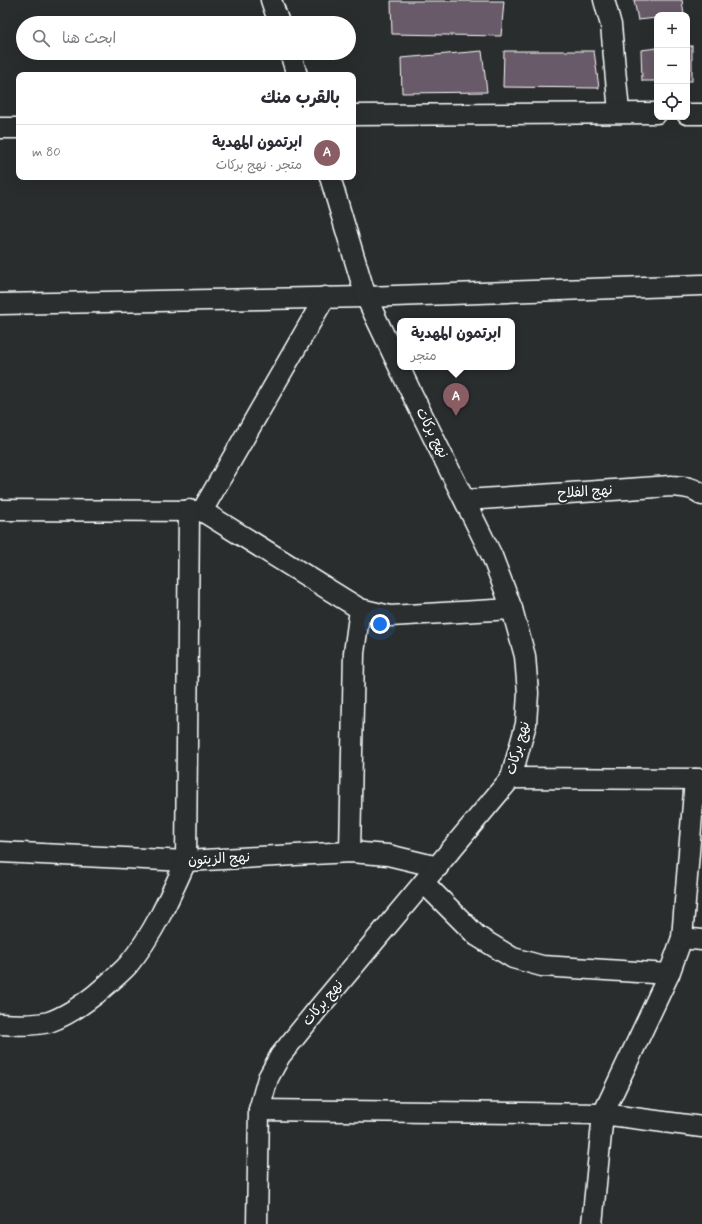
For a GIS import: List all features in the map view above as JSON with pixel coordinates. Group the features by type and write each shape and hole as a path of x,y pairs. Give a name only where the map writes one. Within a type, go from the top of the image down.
{"street":[{"path":"271,0 277,16"},
{"path":"604,0 611,26 619,112"},
{"path":"292,60 296,72"},
{"path":"356,115 654,113"},
{"path":"690,114 702,114"},
{"path":"0,128 16,128"},
{"name":"نهج بركات","path":"331,180 366,297 397,363"},
{"path":"0,304 366,297 702,285"},
{"path":"0,1024 20,1025 48,1022 80,1006 100,990 128,965 150,932 172,892 186,861 195,511 326,297"},
{"name":"نهج بركات","path":"257,1224 259,1110 268,1078 280,1056 317,1010 511,778 526,724 528,693 525,656 512,610 492,556 466,500 401,370"},
{"name":"نهج الفلاح","path":"466,500 671,486 687,487 699,492 702,495"},
{"path":"0,510 195,511 360,609 390,616 512,610"},
{"path":"350,852 354,653 360,609"},
{"path":"511,778 698,779 682,938 669,974 603,1114 592,1224"},
{"name":"نهج الزيتون","path":"0,852 186,861 350,852 388,855 438,866"},
{"path":"424,883 477,936 513,958 542,966 669,974"},
{"path":"682,938 702,940"},
{"path":"259,1110 603,1114 702,1127"}],"building":[{"path":"634,0 682,0 684,12 654,12 654,18 638,20"},
{"path":"391,1 504,1 501,36 392,34"},
{"path":"690,46 692,46 692,81 690,81"},
{"path":"654,48 654,81 642,81 641,50"},
{"path":"482,51 487,92 402,93 401,58"},
{"path":"504,51 594,51 599,88 503,87"}],"place":[{"name":"ابرتمون المهدية","path":"456,416"}]}
